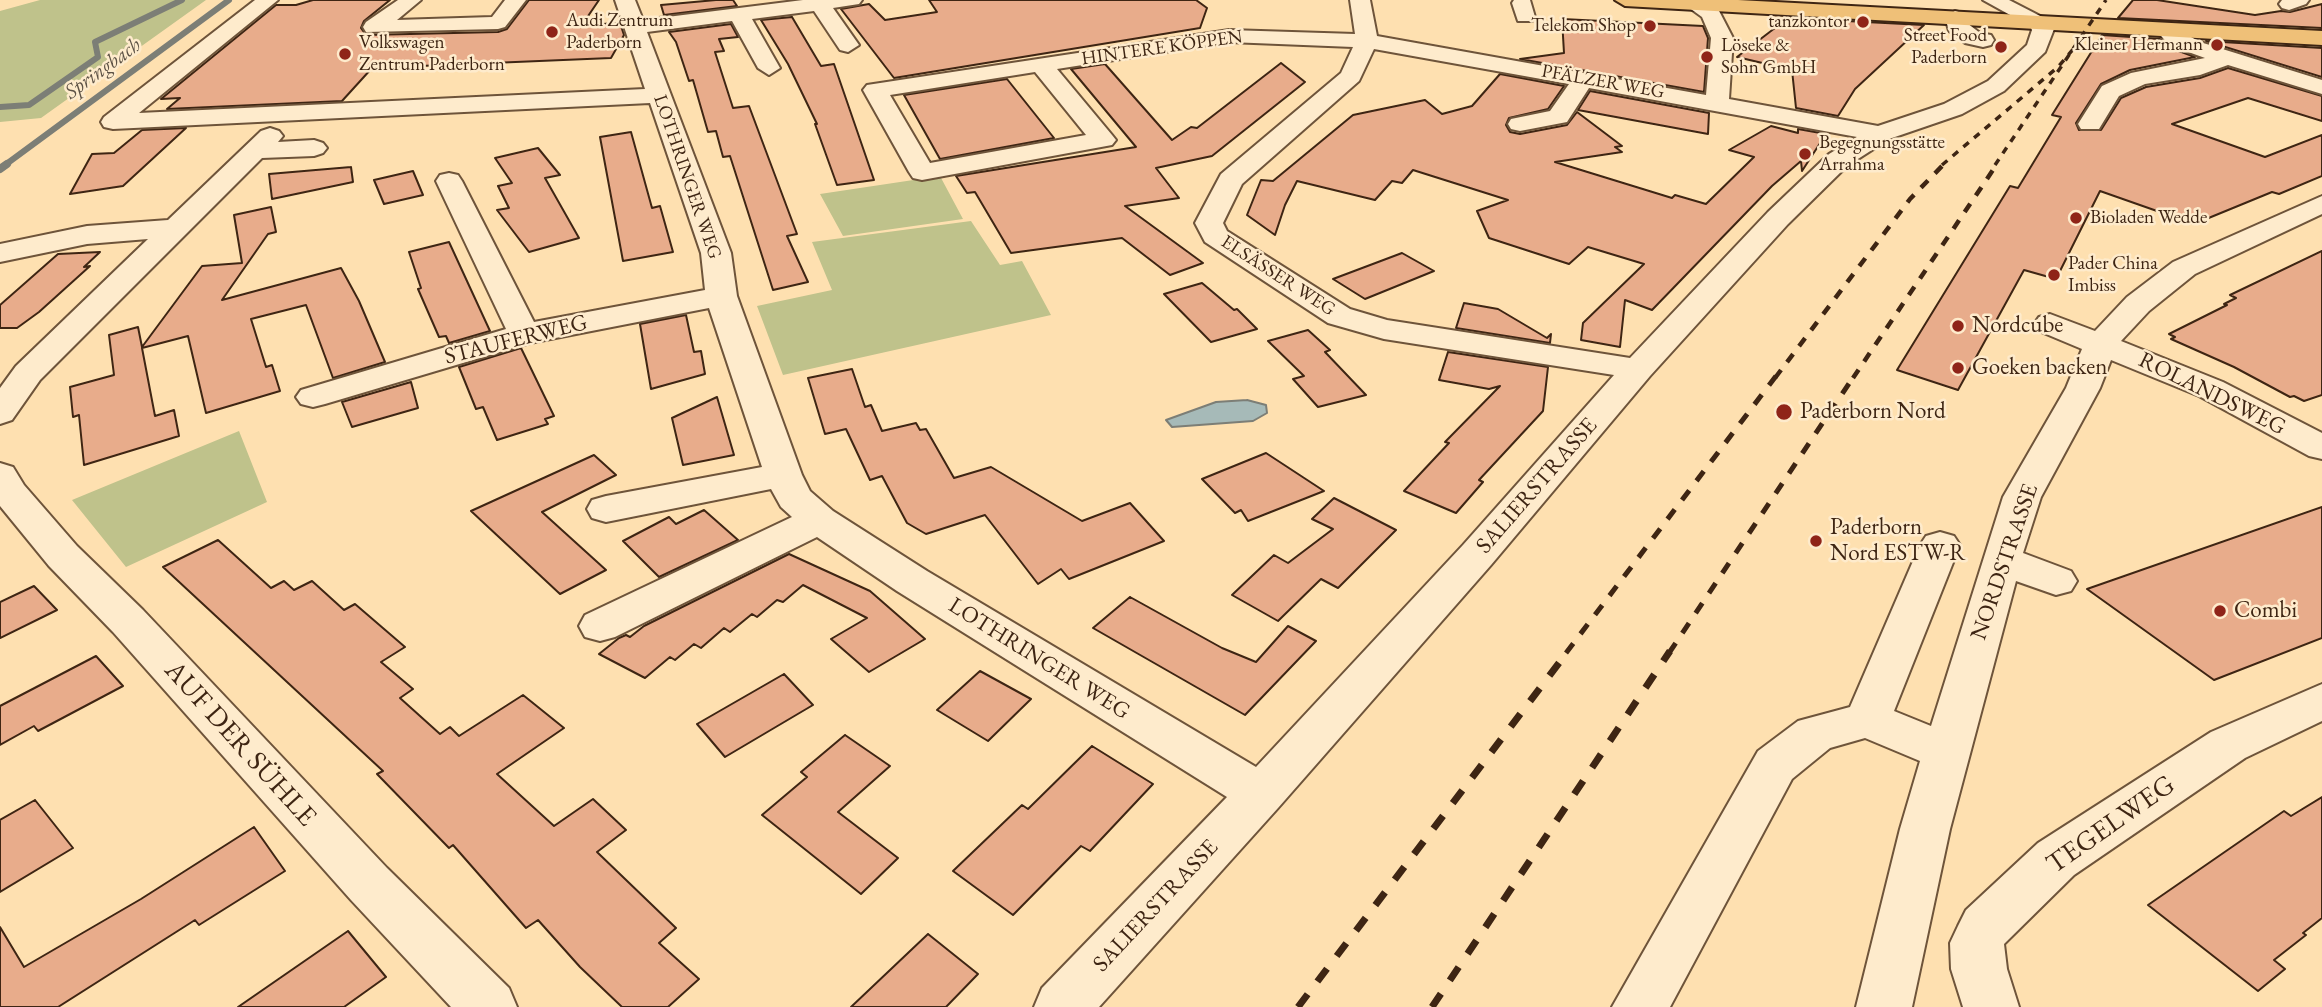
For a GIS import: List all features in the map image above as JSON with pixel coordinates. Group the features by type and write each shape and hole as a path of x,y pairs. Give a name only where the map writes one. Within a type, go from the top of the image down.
{"main road":[{"path":"1625,0 2322,38"}],"street":[{"path":"268,0 113,122 660,95"},
{"path":"630,13 739,14 852,0"},
{"path":"1360,0 1367,41"},
{"path":"1993,0 2037,22"},
{"path":"403,6 374,27 498,23 513,4"},
{"path":"820,4 848,46"},
{"path":"1694,4 1711,13 1722,38 1717,102"},
{"name":"LOTHRINGER WEG","path":"630,13 716,253 721,296 783,475 796,498 819,520 1261,794"},
{"path":"739,14 769,68"},
{"path":"1955,17 1957,26 1973,38 1983,40"},
{"name":"SALIERSTRASSE","path":"1062,1007 1261,794 1477,555 1638,369 1778,218 1838,160 1880,134 1953,108 1996,86 2037,47 2043,29 2037,22"},
{"path":"2166,29 2186,45 2322,87"},
{"name":"HINTERE KÖPPEN","path":"1041,65 1103,140 922,175 875,90 1229,36 1367,41"},
{"name":"PFÄLZER WEG","path":"1367,41 1717,102 1880,134"},
{"name":"ELSÄSSER WEG","path":"1367,41 1352,76 1230,180 1209,223 1215,236 1339,316 1384,330 1638,369"},
{"path":"2090,124 2110,91 2139,78 2200,68 2227,58"},
{"path":"1520,124 1558,117 1584,79"},
{"path":"0,413 15,388 37,364 262,143 314,148"},
{"path":"449,181 524,334"},
{"name":"NORDSTRASSE","path":"1884,1007 1946,751 2001,560 2022,497 2083,388 2101,343 2138,304 2184,268 2322,204"},
{"path":"2292,218 2322,229"},
{"path":"0,253 87,235 176,228"},
{"path":"2200,233 2232,246"},
{"name":"STAUFERWEG","path":"313,397 524,334 721,296"},
{"name":"ROLANDSWEG","path":"2050,324 2211,388 2322,448"},
{"path":"0,367 37,364"},
{"name":"AUF DER SÜHLE","path":"0,475 7,490 63,556 128,621 369,884 489,1007"},
{"path":"606,509 783,475"},
{"path":"600,626 819,520"},
{"path":"1867,720 1940,545"},
{"path":"2001,560 2056,581"},
{"name":"TEGELWEG","path":"1991,1007 1979,969 1977,943 1985,927 2056,859 2228,745 2322,701"},
{"path":"1640,1007 1775,765 1815,734 1867,720 1946,751"}],"green space":[{"path":"40,0 206,0 41,118 0,122 0,11"},
{"path":"940,176 963,219 843,236 820,194"},
{"path":"971,221 1000,265 1022,261 1051,315 783,375 757,306 832,290 812,242"},
{"path":"239,431 267,502 126,567 72,500"}],"shaded area":[{"path":"1247,400 1266,405 1267,413 1253,421 1172,427 1166,420 1216,402"}],"building":[{"name":"Volkswagen Zentrum Paderborn","path":"313,0 390,0 364,21 361,28 366,35 498,32 507,29 529,0 599,0 582,25 620,23 624,35 611,58 372,68 342,101 167,109 180,98 161,99 276,5 296,5"},
{"path":"733,0 737,6 664,15 661,5"},
{"path":"929,0 1196,0 1207,8 1200,28 894,78 841,9 869,4 885,20 937,12"},
{"path":"2133,0 2157,0 2255,15 2290,12 2322,4 2322,28 2118,18"},
{"path":"792,17 821,66 834,64 874,180 837,185 817,124 788,64 761,20"},
{"path":"1788,18 1924,25 1855,89 1838,116 1796,108 1792,70 1737,57"},
{"path":"1562,19 1703,26 1708,38 1704,92 1520,59 1564,53"},
{"path":"731,24 738,37 719,39 724,51 715,52 733,108 749,106 797,234 787,236 808,282 773,290 730,156 723,157 716,131 708,132 693,80 689,81 676,42 669,32"},
{"path":"2102,35 2160,39 2168,47 2195,57 2130,70 2101,84 2076,123 2079,130 2101,130 2121,98 2146,87 2200,78 2228,68 2322,96 2322,121 2248,98 2172,124 2265,157 2322,135 2322,176 2279,194 2272,192 2194,224 2100,191 2056,279 2024,270 1958,390 1897,370 2010,186 2018,188 2061,117 2052,115"},
{"path":"2206,41 2322,48 2322,77"},
{"path":"1281,63 1305,82 1212,156 1156,168 1179,198 1125,206 1203,263 1170,275 1122,238 1011,253 975,192 967,193 956,176 1136,147 1071,69 1105,64 1172,140 1191,127 1197,128"},
{"path":"1500,74 1564,86 1548,109 1509,118 1506,125 1510,132 1520,134 1567,125 1577,112 1622,146 1615,147 1622,152 1555,162 1672,198 1675,195 1706,204 1754,157 1729,150 1771,126 1798,133 1798,129 1826,134 1802,171 1801,161 1772,186 1652,310 1625,300 1620,347 1581,340 1583,323 1644,264 1588,247 1569,264 1489,238 1477,211 1508,200 1413,170 1402,183 1392,181 1375,200 1297,181 1275,235 1247,215 1261,180 1273,181 1353,115 1425,100 1442,114 1472,106"},
{"path":"1007,79 1054,138 940,159 904,95"},
{"path":"1590,91 1709,113 1708,134 1578,110"},
{"path":"186,128 123,186 70,194 92,154 114,153 142,130"},
{"path":"631,132 652,208 660,206 673,252 623,261 600,137"},
{"path":"538,148 560,175 545,178 579,238 529,252 497,210 509,208 498,186 512,183 495,158"},
{"path":"351,167 353,182 272,199 269,174"},
{"path":"413,171 423,195 384,204 374,180"},
{"path":"271,207 276,232 268,234 222,300 341,268 359,301 385,362 333,378 306,305 251,319 266,367 272,365 280,391 206,413 188,336 142,348 155,416 174,410 179,436 84,465 79,415 73,417 70,387 114,375 109,335 138,327 142,347 202,266 242,263 234,215"},
{"path":"449,242 490,331 449,343 446,336 439,337 418,289 421,288 409,252"},
{"path":"2322,251 2322,395 2304,401 2290,397 2234,367 2171,339 2175,337 2169,334 2236,298 2230,295"},
{"path":"100,252 84,267 90,266 39,312 17,328 0,328 0,305 58,254"},
{"path":"1402,253 1434,271 1365,299 1333,279"},
{"path":"1202,283 1234,310 1237,309 1257,329 1211,342 1164,294"},
{"path":"1464,303 1498,309 1547,338 1551,334 1550,343 1456,328"},
{"path":"686,315 694,352 701,351 705,374 651,389 640,324"},
{"path":"1308,330 1330,350 1325,352 1366,395 1318,407 1293,379 1304,376 1268,341"},
{"path":"521,348 554,416 545,419 548,424 497,440 483,407 476,409 459,367"},
{"path":"1448,352 1548,367 1543,411 1479,480 1483,482 1456,513 1404,491 1449,443 1445,442 1500,386 1489,389 1439,380"},
{"path":"852,369 865,407 871,405 882,431 916,423 920,430 926,429 954,478 991,467 1082,521 1130,503 1164,541 1069,579 1061,569 1038,584 985,515 926,534 907,523 882,476 870,480 846,429 825,434 808,378"},
{"path":"411,382 418,408 352,427 342,402"},
{"path":"717,397 734,455 683,465 672,418"},
{"path":"1266,453 1324,491 1248,521 1241,510 1235,513 1202,479"},
{"path":"594,455 616,475 542,512 606,570 560,594 471,511"},
{"path":"1334,498 1396,530 1338,588 1321,579 1278,621 1232,595 1274,555 1288,563 1333,529 1312,519"},
{"name":"Combi","path":"2322,507 2322,638 2214,680 2087,589"},
{"path":"704,510 738,540 659,577 623,541 669,517 676,524"},
{"path":"218,540 271,588 284,581 294,590 312,581 344,610 355,604 405,647 381,662 413,689 400,698 440,734 450,727 459,736 523,695 564,728 497,774 554,826 593,799 626,830 597,852 676,928 659,943 699,979 668,1007 622,1007 580,967 538,920 526,928 453,845 449,848 377,774 383,771 163,567"},
{"path":"789,554 870,591 925,639 869,672 831,639 867,618 803,585 783,602 777,600 757,617 752,614 730,632 724,628 701,648 694,644 675,660 670,657 645,678 599,654 619,638 626,635 630,637 644,626"},
{"path":"34,586 57,610 0,638 0,602"},
{"path":"1130,597 1222,648 1256,662 1288,626 1316,641 1245,715 1093,628"},
{"path":"96,656 123,686 38,731 34,726 0,745 0,706"},
{"path":"980,671 1031,699 988,741 937,710"},
{"path":"784,674 813,705 725,757 697,724"},
{"path":"845,735 890,766 838,812 898,858 861,894 762,815 807,777 801,772"},
{"path":"1092,746 1153,784 1090,851 1081,846 1013,915 953,871 1022,805 1028,809"},
{"path":"2322,797 2322,918 2303,933 2306,935 2274,960 2285,969 2258,991 2148,905 2284,811 2291,816"},
{"path":"35,800 73,848 0,892 0,820"},
{"path":"254,827 285,871 199,925 195,920 58,1007 0,1007 0,927 24,967 141,899"},
{"path":"348,931 386,977 344,1007 238,1007"},
{"path":"928,934 978,974 946,1007 851,1007"}],"waterway":[{"path":"0,107 29,105 98,57 95,42 182,0"},
{"name":"Springbach","path":"5,165 229,0"},
{"name":"Springbach","path":"0,169 7,164"}],"railway":[{"path":"2072,50 2106,0"},
{"path":"2072,50 2075,47"},
{"path":"1942,165 2058,67 2072,50"},
{"path":"1995,165 2072,50"},
{"path":"1775,378 1910,199 1944,164"},
{"path":"1853,378 1997,164"},
{"path":"1566,653 1776,376"},
{"path":"1669,653 1854,376"},
{"path":"1298,1007 1568,651"},
{"path":"1432,1007 1670,651"}],"place":[{"name":"tanzkontor","path":"1863,22"},
{"name":"Telekom Shop","path":"1650,26"},
{"name":"Audi Zentrum Paderborn","path":"552,32"},
{"name":"Kleiner Hermann","path":"2217,45"},
{"name":"Street Food Paderborn","path":"2001,47"},
{"name":"Volkswagen Zentrum Paderborn","path":"345,54"},
{"name":"Löseke & Sohn GmbH","path":"1707,57"},
{"name":"Begegnungsstätte Arrahma","path":"1805,154"},
{"name":"Bioladen Wedde","path":"2076,218"},
{"name":"Pader China Imbiss","path":"2054,275"},
{"name":"Nordcube","path":"1958,326"},
{"name":"Goeken backen","path":"1958,368"},
{"name":"Paderborn Nord","path":"1784,412"},
{"name":"Paderborn Nord ESTW-R","path":"1816,541"},
{"name":"Combi","path":"2220,611"}]}
